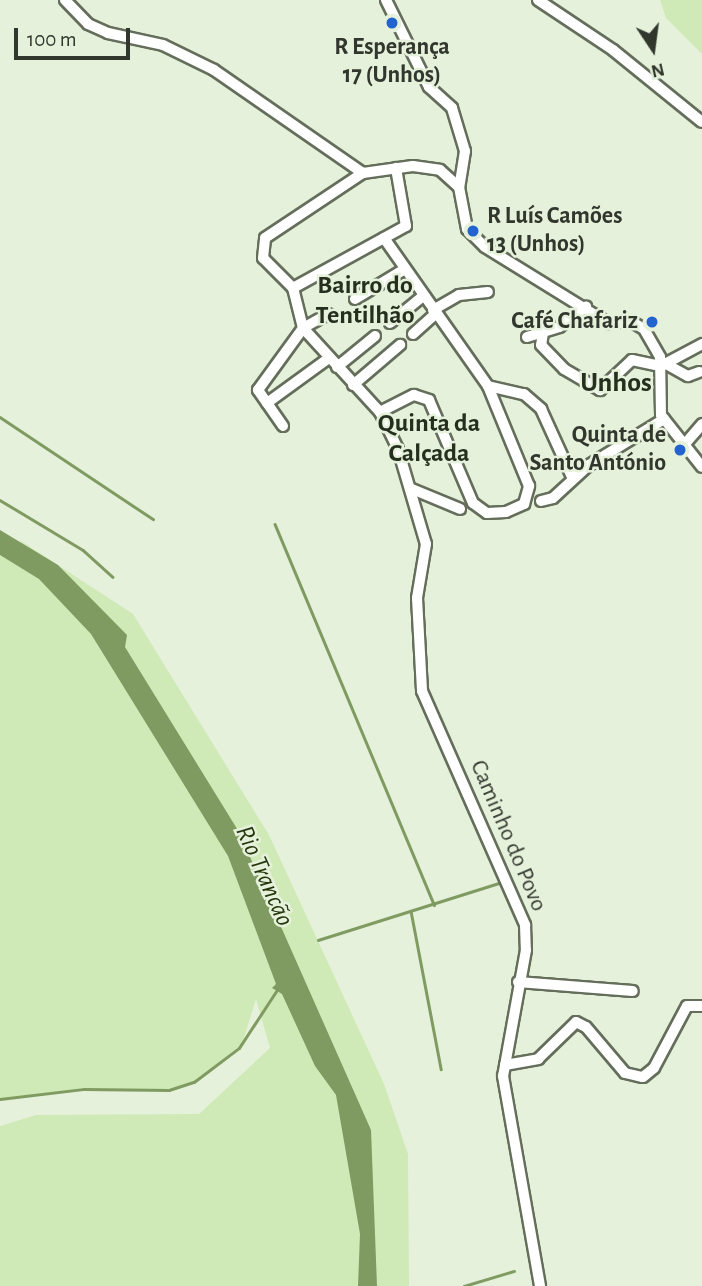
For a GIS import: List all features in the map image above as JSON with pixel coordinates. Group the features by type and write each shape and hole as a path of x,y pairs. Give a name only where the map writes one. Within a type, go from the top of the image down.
{"street":[{"path":"65,0 88,24 108,33 163,45 214,71 363,173"},
{"path":"386,0 429,87 452,108 466,150 459,187 467,229 483,250 586,307 608,323 634,323 644,329 664,365 659,391 664,419 702,467"},
{"path":"538,0 604,43 702,122"},
{"path":"293,288 406,226 396,168"},
{"path":"384,238 488,386 529,486 524,504 506,512 487,513 473,503 429,400 414,395 380,412 303,328 293,288 263,258 265,238 363,173 396,168 440,170 459,187"},
{"path":"355,299 405,269"},
{"path":"413,334 434,312 459,295 488,292"},
{"path":"390,323 423,296"},
{"path":"527,337 543,333 586,307"},
{"path":"284,426 258,390 303,328 328,314"},
{"path":"543,333 541,345 564,369 600,390 632,360 664,365 688,376 700,374 698,347 664,365"},
{"path":"267,403 375,336"},
{"path":"353,385 400,345"},
{"path":"488,386 524,394 541,409 572,477"},
{"name":"Caminho do Povo","path":"380,412 412,489 426,544 417,598 422,691 519,903 526,950 518,982 505,1065 504,1098 540,1286"},
{"path":"541,501 553,498 572,477 664,419"},
{"path":"684,445 702,424"},
{"path":"412,489 460,509"},
{"path":"518,982 633,991"},
{"path":"505,1065 538,1059 576,1022 593,1033 625,1073 643,1077 654,1068 687,1006 702,1006"}],"shaded area":[{"path":"660,0 702,0 702,54 666,18"},
{"path":"0,530 58,565 127,635 125,647 239,832 371,1130 377,1286 358,1286 360,1234 336,1095 315,1066 282,994 272,988 276,984 228,856 91,634 39,579 0,555"},
{"path":"21,541 133,614 269,835 384,1084 408,1154 409,1286 0,1286 0,1126 36,1115 199,1114 270,1048 256,999 242,1044 194,1082 169,1090 84,1089 0,1099 0,555 10,560"}],"waterway":[{"path":"0,417 153,519"},
{"path":"0,500 83,550 113,577"},
{"path":"275,524 434,905"},
{"path":"318,940 499,883"},
{"path":"411,911 441,1069"},
{"path":"0,1099 84,1089 169,1090 194,1082 239,1048 277,990"},
{"path":"464,1286 514,1271"}],"place":[{"name":"R Esperança 17 (Unhos)","path":"392,23"},
{"name":"R Luís Camões 13 (Unhos)","path":"473,231"},
{"name":"Café Chafariz","path":"652,322"},
{"name":"Quinta de Santo António","path":"680,450"}],"district":[{"name":"Bairro do Tentilhão","path":"365,301"},
{"name":"Unhos","path":"616,383"},
{"name":"Quinta da Calçada","path":"429,439"}],"water label":[{"name":"Rio Trancão","path":"264,876"}]}
